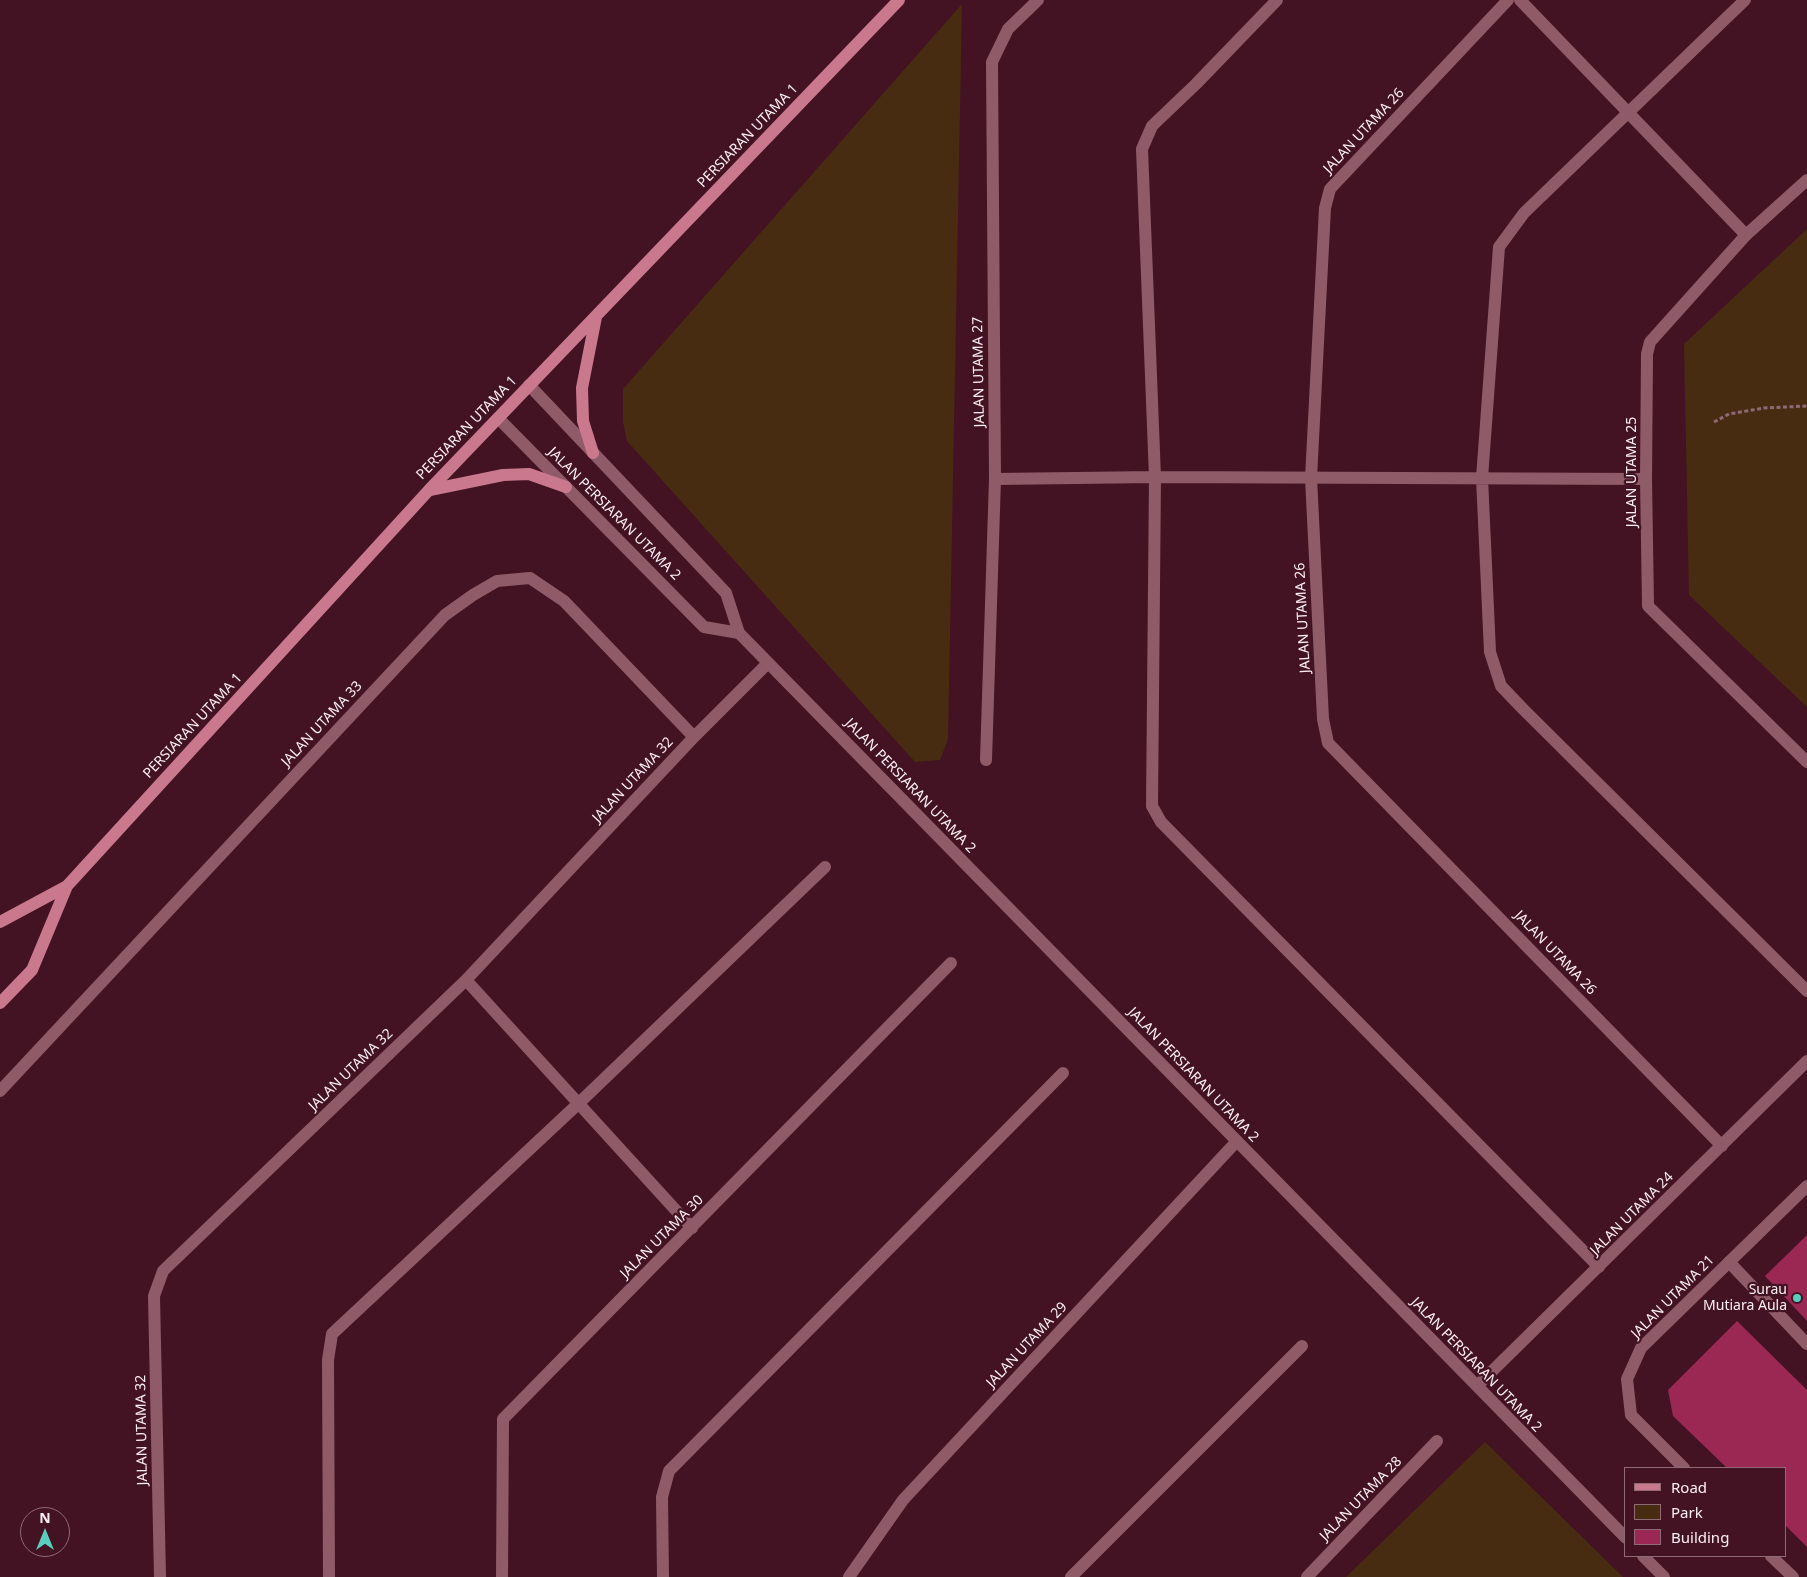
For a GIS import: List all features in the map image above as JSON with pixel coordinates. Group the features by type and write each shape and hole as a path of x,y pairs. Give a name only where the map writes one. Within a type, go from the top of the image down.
{"street":[{"name":"PERSIARAN UTAMA 1","path":"0,922 67,886 429,490 899,0"},
{"name":"JALAN UTAMA 27","path":"986,760 995,479 992,62 1008,29 1038,0"},
{"path":"1277,0 1196,84 1152,126 1142,149 1155,477 1152,806 1161,822 1599,1267"},
{"name":"JALAN UTAMA 26","path":"1508,0 1330,189 1325,208 1311,478 1323,720 1328,742 1722,1146"},
{"path":"1520,0 1746,235"},
{"path":"1745,0 1524,213 1499,246 1482,478 1490,652 1501,686 1807,991"},
{"name":"JALAN UTAMA 25","path":"1807,180 1746,235 1650,342 1647,354 1646,479 1648,606 1807,762"},
{"path":"593,453 584,421 582,388 596,317"},
{"name":"JALAN PERSIARAN UTAMA 2","path":"529,385 726,593 739,633 1624,1536"},
{"name":"JALAN PERSIARAN UTAMA 2","path":"498,418 704,627 739,633"},
{"path":"429,490 503,474 528,474 566,487"},
{"path":"995,479 1155,477 1646,479"},
{"name":"JALAN UTAMA 33","path":"0,1091 445,615 473,594 497,581 530,578 564,601 694,737"},
{"name":"JALAN UTAMA 32","path":"160,1577 154,1296 163,1271 466,980 694,737 768,663"},
{"path":"329,1577 328,1360 332,1334 579,1103 825,867"},
{"name":"PERSIARAN UTAMA 1","path":"0,1003 32,970 67,886"},
{"name":"JALAN UTAMA 30","path":"502,1577 503,1419 951,963"},
{"path":"466,980 692,1228"},
{"name":"JALAN UTAMA 24","path":"1477,1386 1807,1061"},
{"path":"663,1577 662,1497 669,1471 1063,1073"},
{"name":"JALAN UTAMA 29","path":"849,1577 903,1500 1237,1142"},
{"name":"JALAN UTAMA 21","path":"1683,1467 1631,1415 1627,1379 1641,1348 1807,1186"},
{"path":"1729,1262 1807,1344"},
{"path":"1071,1577 1302,1346"},
{"name":"JALAN UTAMA 28","path":"1307,1577 1437,1441"},
{"path":"1644,1557 1664,1577"},
{"path":"1772,1557 1793,1577"}],"path":[{"path":"1714,422 1729,414 1764,408 1807,406"}],"green space":[{"path":"962,4 948,739 940,760 915,762 627,441 623,422 623,389"},
{"path":"1807,229 1807,707 1689,595 1684,344"},
{"path":"1485,1442 1623,1577 1346,1577"}],"building":[{"name":"Surau Mutiara Aula","path":"1807,1235 1807,1321 1765,1276"},
{"path":"1737,1321 1807,1390 1807,1547 1787,1527 1787,1467 1726,1467 1673,1416 1668,1390"}],"place":[{"name":"Surau Mutiara Aula","path":"1797,1298"}]}
